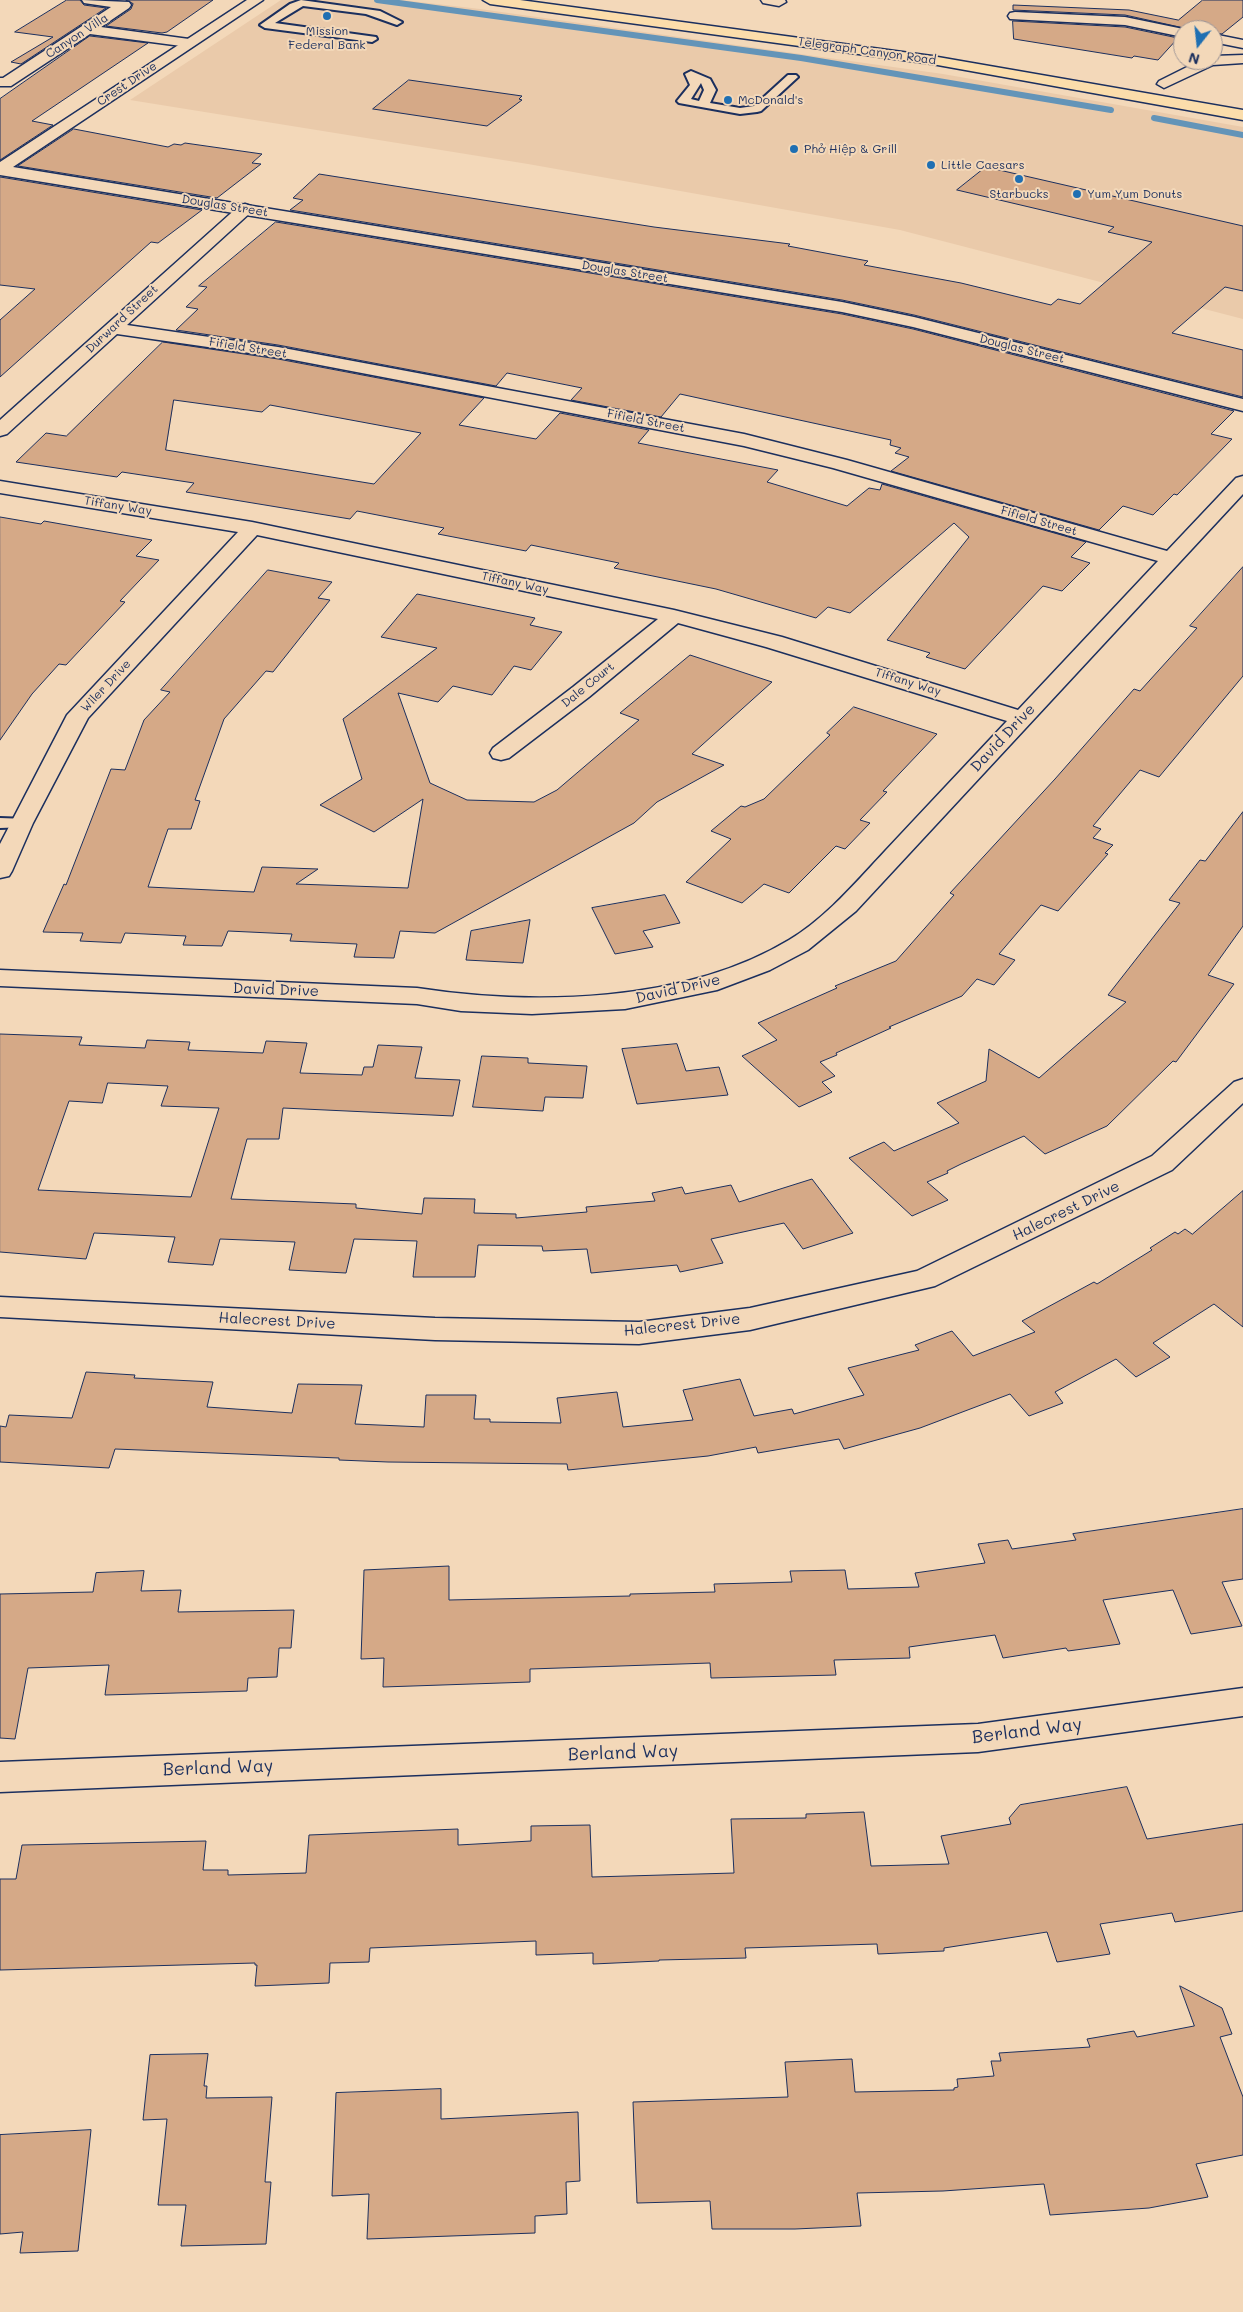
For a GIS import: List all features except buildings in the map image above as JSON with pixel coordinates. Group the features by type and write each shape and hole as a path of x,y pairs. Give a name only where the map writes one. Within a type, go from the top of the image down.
{"main road":[{"name":"Telegraph Canyon Road","path":"490,0 932,60 1243,115"},
{"path":"1159,83 1183,88"}],"street":[{"name":"Canyon Villa","path":"0,82 6,83 124,6 89,0"},
{"name":"Crest Drive","path":"0,170 182,47 256,0"},
{"path":"1015,16 1125,21 1173,30"},
{"path":"88,29 182,47"},
{"path":"75,38 182,47"},
{"path":"1223,40 1243,44"},
{"path":"1159,83 1210,61 1243,59"},
{"name":"Douglas Street","path":"0,170 842,307 914,322 1243,405"},
{"name":"Durward Street","path":"0,430 245,210"},
{"name":"Fifield Street","path":"112,328 278,352 744,440 840,464 1170,558"},
{"name":"David Drive","path":"0,978 418,996 461,1003 532,1006 625,1001 717,982 761,965 799,945 847,906 1243,482"},
{"name":"Tiffany Way","path":"0,487 252,528 674,616 774,642 1021,718"},
{"name":"Wiler Drive","path":"0,871 11,823 78,716 252,528"},
{"name":"Dale Court","path":"502,752 581,692 674,616"},
{"name":"Halecrest Drive","path":"0,1307 435,1329 629,1332 750,1319 926,1279 1162,1164 1243,1088"},
{"name":"Berland Way","path":"0,1777 978,1738 1243,1702"}],"lane":[{"path":"372,39 337,36 265,25 294,6 302,3 366,11 380,14 397,22"},
{"path":"703,105 710,90 706,81 691,74 696,85 683,101 703,105 740,111 757,110 792,77"}],"shaded area":[{"path":"281,0 402,0 480,9 943,74 1243,127 1243,319 900,230 528,164 130,100"}],"waterway":[{"path":"377,0 801,58 1111,110"},
{"path":"1154,118 1243,135"}],"place":[{"name":"Mission Federal Bank","path":"327,16"},
{"name":"McDonald's","path":"728,100"},
{"name":"Phở Hiệp & Grill","path":"794,149"},
{"name":"Little Caesars","path":"931,165"},
{"name":"Starbucks","path":"1019,179"},
{"name":"Yum Yum Donuts","path":"1077,194"}]}
